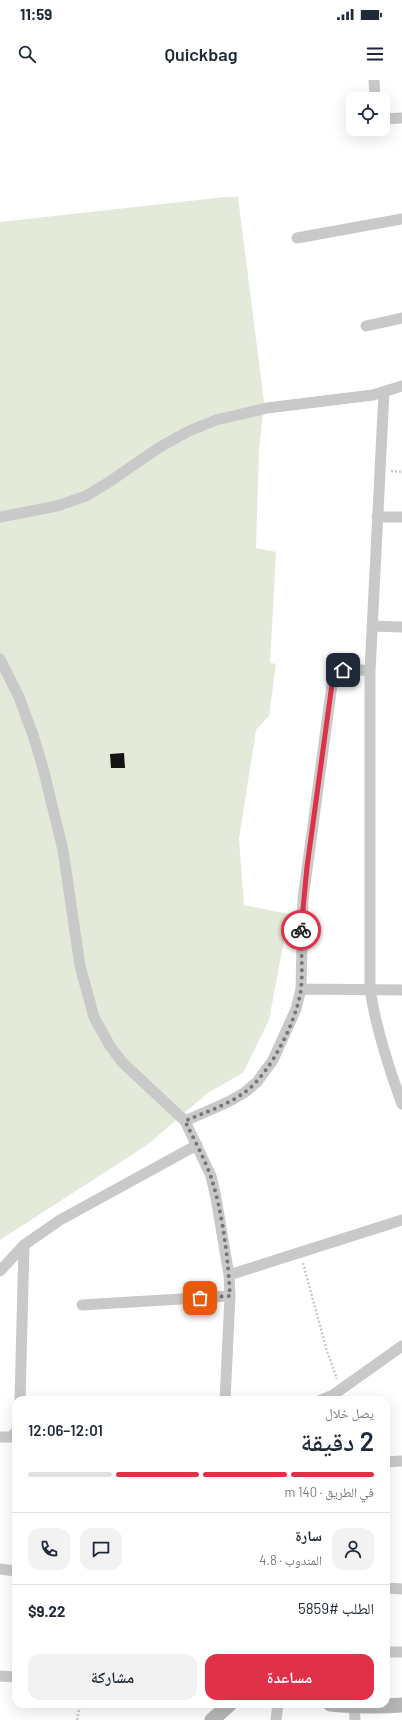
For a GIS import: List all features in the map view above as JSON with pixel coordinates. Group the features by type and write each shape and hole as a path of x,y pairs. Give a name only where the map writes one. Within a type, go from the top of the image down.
{"street":[{"path":"374,80 375,92"},
{"path":"390,119 402,118"},
{"path":"298,238 402,218"},
{"path":"366,326 402,318"},
{"path":"0,517 57,506 86,496 189,431 216,420 267,408 373,395 402,386"},
{"path":"384,392 370,671 370,989 380,1042 402,1104"},
{"path":"377,517 402,517"},
{"path":"372,626 402,627"},
{"path":"0,659 19,696 43,768 63,850 80,966 94,1017 110,1046 122,1062 185,1121 211,1176 229,1275 230,1296 225,1396"},
{"path":"185,1121 228,1102 244,1093 257,1082 273,1060 286,1034 296,1009 301,989 303,899 333,677 337,672 343,670 370,671"},
{"path":"301,989 402,990"},
{"path":"0,1271 24,1245 60,1220 197,1145"},
{"path":"229,1275 402,1220"},
{"path":"20,1396 24,1245"},
{"path":"82,1305 230,1296"},
{"path":"328,1396 371,1369 402,1346"},
{"path":"0,1437 12,1435"},
{"path":"390,1462 402,1460"},
{"path":"0,1569 12,1570"},
{"path":"390,1588 402,1589"},
{"path":"390,1652 402,1652"},
{"path":"0,1676 12,1677"},
{"path":"390,1706 402,1705"},
{"path":"212,1720 226,1708"},
{"path":"276,1720 278,1708"},
{"path":"355,1710 370,1708"}],"path":[{"path":"300,1253 326,1348 341,1389"},
{"path":"77,1720 79,1708"}],"green space":[{"path":"225,197 238,197 264,402 259,450 256,548 276,552 270,663 276,664 269,716 256,730 239,839 244,905 289,914 269,1020 243,1073 209,1092 147,1145 0,1240 0,222"}],"building":[{"path":"124,753 125,768 111,768 110,754"}],"way so far":[{"path":"200,1298 230,1296 229,1275 211,1176 185,1121 228,1102 244,1093 257,1082 273,1060 296,1009 301,989 301,930"}],"route":[{"path":"301,930 307,867 333,677 337,672 343,670"}]}
